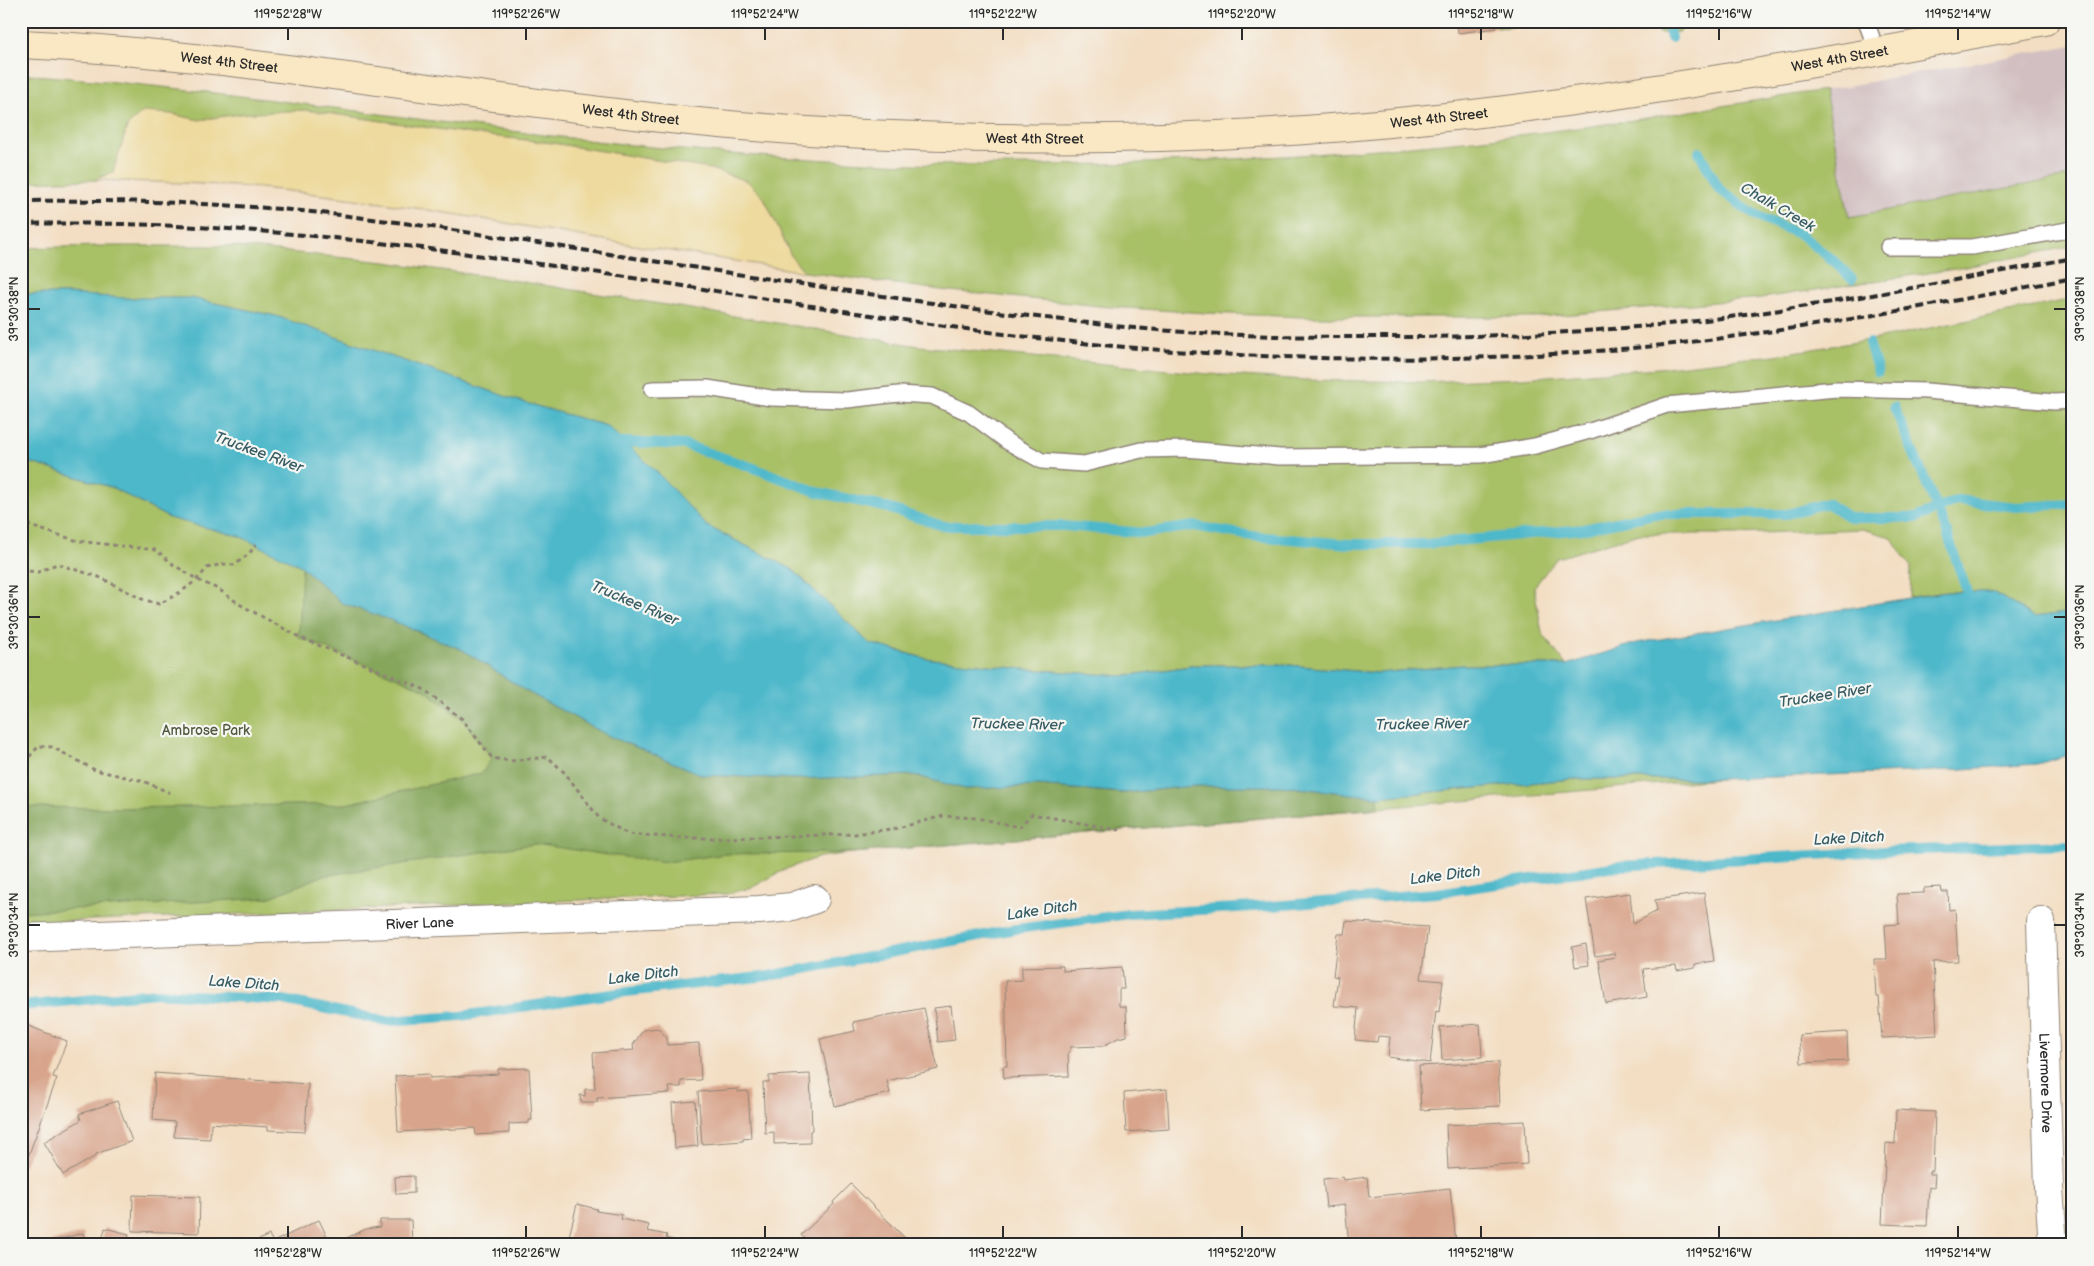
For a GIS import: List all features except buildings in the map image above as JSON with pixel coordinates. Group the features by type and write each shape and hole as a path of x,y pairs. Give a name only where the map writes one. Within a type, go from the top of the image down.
{"main road":[{"name":"West 4th Street","path":"21,44 80,47 189,57 683,121 821,132 974,139 1131,139 1281,132 1425,120 1568,102 1877,52 2044,21"}],"street":[{"name":"River Lane","path":"21,938 759,910 792,907 815,899"},
{"name":"Livermore Drive","path":"2041,921 2049,1188 2053,1245"}],"lane":[{"path":"1866,21 1877,52"},
{"path":"1888,247 1972,247 2073,229"},
{"path":"652,389 706,388 771,398 837,400 899,394 932,396 969,413 1008,442 1042,461 1084,464 1141,450 1186,448 1280,457 1480,455 1534,446 1592,430 1667,405 1836,389 1926,391 2054,402 2073,401"}],"path":[{"path":"21,509 30,526 46,531 78,540 156,550 174,565 198,580 218,589 241,605 299,637 424,689 462,718 492,758 510,761 548,757 565,773 599,818 628,834 682,838 855,834 898,828 943,816 977,818 1019,827 1032,814 1119,830"},
{"path":"21,570 38,572 57,564 99,577 142,599 159,604 179,594 198,580 207,568 222,564 234,566 249,554 256,544"},
{"path":"21,757 30,756 39,746 52,747 95,770 143,781 170,793"}],"shaded area":[{"path":"2073,45 2073,176 1848,217 1825,90"}],"green space":[{"path":"1496,21 1582,21 1497,28"},
{"path":"1643,21 1687,21 1680,32 1660,33"},
{"path":"21,74 209,92 585,140 679,150 773,157 964,165 1179,162 1394,148 1573,129 1825,90 1849,217 2073,176 2073,246 1955,269 1762,298 1538,317 1301,317 1109,307 941,290 805,272 792,258 764,198 747,181 710,169 552,143 472,134 305,110 240,114 199,120 171,114 128,125 113,172 95,180 21,182"},
{"path":"229,246 385,262 518,281 919,346 1209,374 1306,380 1421,382 1522,378 1658,368 1775,355 1876,339 2073,299 2073,612 2034,617 1993,592 1946,592 1910,597 1911,567 1891,537 1862,529 1738,534 1639,534 1557,558 1534,587 1542,633 1566,665 1462,665 1378,673 1289,665 1197,665 1124,676 1024,669 924,658 869,643 792,569 707,526 607,426 519,401 276,316 191,298 125,298 69,294 21,294 21,248"},
{"name":"Ambrose Park","path":"21,462 32,463 113,488 169,518 239,536 302,566 342,603 463,650 526,691 607,735 703,775 1038,786 1124,793 1194,786 1282,786 1378,797 1573,779 1720,779 852,853 820,857 786,869 753,887 727,894 21,923"},
{"path":"302,566 342,603 393,621 463,650 526,691 607,735 703,775 795,779 913,775 965,789 1038,786 1124,793 1194,786 1282,786 1378,797 1379,808 852,853 726,854 667,862 535,844 322,876 268,898 21,912 21,807 120,808 346,804 482,773 492,758 462,719 424,689 299,637"}],"sand":[{"path":"305,110 472,134 552,143 710,169 747,181 764,198 792,258 805,272 447,213 308,193 240,186 95,180 113,172 128,125 143,112 171,114 199,120 240,114"}],"water":[{"name":"Truckee River","path":"21,294 69,294 125,298 191,298 276,316 519,401 607,426 655,470 707,526 792,569 869,643 924,658 1024,669 1124,676 1197,665 1289,665 1378,673 1462,665 1566,665 1636,643 1946,592 1993,592 2034,617 2073,612 2073,754 2037,764 1934,771 1720,779 1573,779 1378,797 1282,786 1194,786 1124,793 1039,786 965,789 913,775 795,779 703,775 607,735 526,691 463,650 393,621 342,603 301,566 239,536 169,518 113,488 32,463 21,462"}],"waterway":[{"name":"Chalk Creek","path":"1667,21 1671,38"},
{"name":"Chalk Creek","path":"1699,152 1719,189 1753,214 1801,235 1835,262 1852,279"},
{"name":"Chalk Creek","path":"1869,343 1878,372"},
{"name":"Chalk Creek","path":"1894,407 1945,527 1967,592"},
{"path":"624,442 685,445 817,492 884,507 943,526 1064,526 1145,533 1194,526 1252,536 1348,544 1426,544 1584,529 1654,514 1787,514 1827,503 1850,518 1916,518 1957,500 2016,507 2073,504"},
{"name":"Lake Ditch","path":"21,1006 156,993 283,1000 386,1021 461,1016 618,993 768,976 1016,929 1129,914 1271,906 1436,893 1619,866 1885,851 2073,845"}],"railway":[{"path":"21,201 190,203 257,207 366,218 998,312 1134,328 1276,336 1506,335 1650,326 1827,303 2073,258"},
{"path":"21,224 113,224 297,234 389,244 572,269 972,330 1174,351 1316,358 1460,358 1603,351 1673,344 1824,323 2073,278"}]}
